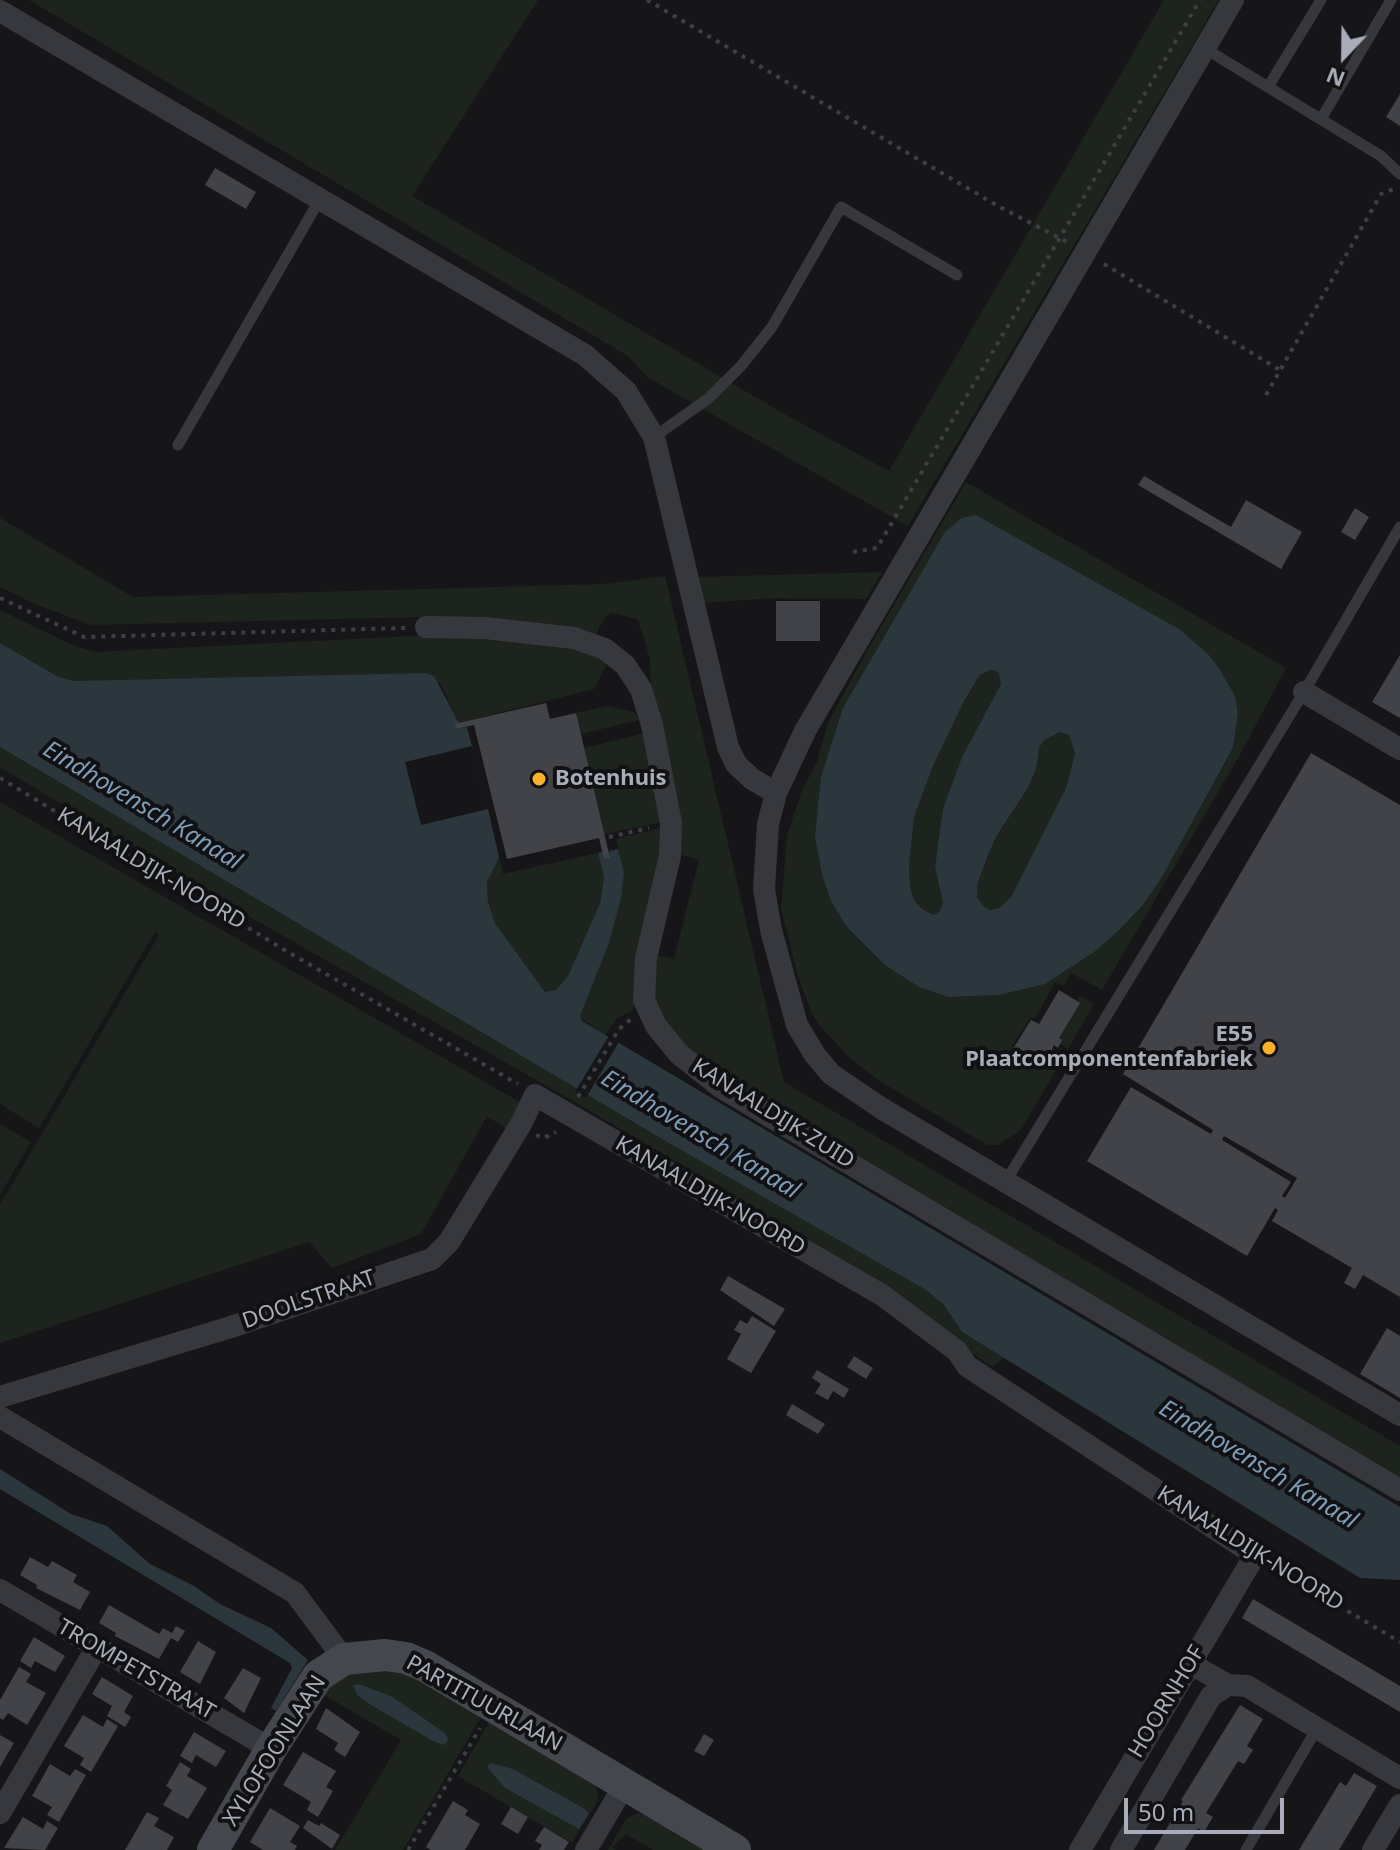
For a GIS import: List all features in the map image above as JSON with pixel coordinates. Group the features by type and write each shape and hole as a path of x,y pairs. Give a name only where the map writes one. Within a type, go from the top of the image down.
{"street":[{"path":"1233,0 805,731 776,793 768,824 764,889 771,930 797,1025 831,1074 1400,1415"},
{"path":"0,11 585,355 626,391 654,437 728,747 736,764 752,779 776,793"},
{"name":"KANAALDIJK-ZUID","path":"426,627 499,629 574,638 605,649 625,665 641,689 652,725 671,823 670,856 646,958 644,1000 656,1026 679,1054 722,1088 1400,1490"},
{"path":"1304,692 1400,749"},
{"name":"KANAALDIJK-NOORD","path":"535,1095 574,1105 882,1295 957,1351 967,1366 1255,1555"},
{"name":"DOOLSTRAAT","path":"0,1397 231,1327 432,1259 449,1242 521,1124 535,1095"},
{"path":"0,1417 295,1593 344,1659"},
{"name":"HOORNHOF","path":"1080,1850 1255,1555"},
{"name":"TROMPETSTRAAT","path":"0,1590 271,1749"},
{"path":"0,1813 97,1647"},
{"name":"PARTITUURLAAN","path":"344,1659 385,1655 406,1658 735,1850"},
{"name":"XYLOFOONLAAN","path":"213,1850 271,1749 318,1676 344,1659"},
{"path":"1189,1663 1228,1685 1247,1686 1400,1778"},
{"path":"1121,1850 1211,1696 1228,1685"},
{"path":"586,1850 625,1784"},
{"path":"1373,1850 1400,1805"}],"lane":[{"path":"1268,87 1321,0"},
{"path":"1321,119 1391,0"},
{"path":"1204,48 1381,156 1400,174"},
{"path":"178,445 320,199"},
{"path":"654,437 709,398 741,366 772,327 841,207 957,275"},
{"path":"1006,1181 1304,692 1400,527"},
{"path":"1246,1850 1316,1730"}],"path":[{"path":"647,0 910,153"},
{"path":"853,552 877,548 1200,0"},
{"path":"1266,395 1381,194 1400,186"},
{"path":"0,598 84,637 426,627"},
{"name":"KANAALDIJK-NOORD","path":"0,778 288,952 535,1095"},
{"path":"609,837 671,823"},
{"path":"521,1124 544,1138 556,1132 616,1035"},
{"name":"KANAALDIJK-NOORD","path":"1255,1555 1400,1642"},
{"path":"408,1850 493,1707"}],"shaded area":[{"path":"29,0 538,0 412,196 793,419 889,471 1164,0 1219,0 908,526 647,377 628,356"},
{"path":"966,482 1286,668 1241,753 1102,990 1071,973 1064,986 1055,982 1035,1019 1031,1017 1012,1046 1042,1063 1045,1060 1058,1067 1021,1130 998,1145 987,1145 878,1080 849,1057 818,1024 797,973 781,908 787,835 802,790 817,762 827,725","holes":["976,515 1119,597 1209,655 1235,696 1238,713 1233,749 1162,877 1143,905 1118,931 1045,984 999,995 948,997 919,987 886,966 847,927"]},
{"path":"0,518 133,597 604,584 665,576 784,1082 1400,1446 1400,1480 744,1093 674,1040 651,994 654,955 674,959 699,860 679,854 651,686 650,660 638,619 612,613 599,627 596,639 424,617 91,625 0,587"},
{"path":"882,572 866,599 775,598 701,603 696,577"},
{"path":"0,610 77,647 97,652 431,635 568,644 608,662 594,689 459,723 440,683 74,681 57,676 0,643"},
{"path":"990,670 999,674 1001,684 962,757 943,808 935,867 943,903 934,915 914,900 910,887 914,817 933,766 964,701 980,675"},
{"path":"608,706 634,712 639,720 581,734 576,713"},
{"path":"1060,732 1069,735 1075,753 1066,788 1011,897 999,908 990,910 982,906 977,897 977,885 997,835 1028,788 1036,769 1039,748 1044,740"},
{"path":"645,733 663,822 605,834 584,748"},
{"path":"0,747 667,1142 926,1290 944,1305 962,1332 1004,1358 993,1367 962,1347 886,1286 580,1105 238,910 0,767"},
{"path":"0,802 525,1105 508,1130 487,1116 421,1234 332,1268 309,1242 0,1343 0,1205 159,935 155,932 39,1128 0,1104"},
{"path":"660,828 665,844 636,958 634,1006 632,1011 617,1018 605,1035 579,1017 609,943 624,872 616,839"},
{"path":"598,853 604,877 600,903 568,976 556,991 545,992 495,923 488,902 487,882 499,857 503,874"},
{"path":"1080,996 1094,1004 1068,1049 1055,1041"},
{"path":"0,1124 31,1142 0,1195"},
{"path":"398,1665 484,1712 403,1850 335,1850 401,1740 319,1692 343,1674","holes":["354,1685 391,1696 431,1740 374,1707"]},
{"path":"492,1717 596,1787 598,1800 572,1843 458,1776","holes":["491,1763 513,1769 580,1806 574,1826 505,1788"]},
{"path":"639,1813 718,1850 653,1850 626,1834 612,1847 616,1850 608,1850 626,1819"}],"water":[{"path":"976,515 1179,629 1209,655 1220,670 1235,696 1238,713 1233,748 1162,877 1143,905 1118,931 1094,952 1045,984 999,995 948,997 919,987 886,966 847,927 831,901 815,836 821,777 843,708 945,532 962,518","holes":["990,670 999,674 1001,684 962,757 943,808 935,867 943,903 934,915 914,900 910,887 914,817 933,766 964,701 980,675","1060,732 1069,735 1075,753 1066,788 1011,897 999,908 990,910 977,897 977,885 989,853 997,835 1028,788 1036,769 1039,748 1044,740"]},
{"name":"Eindhovensch Kanaal","path":"0,643 57,676 74,681 426,673 434,676 459,723 454,724 456,729 467,727 488,809 499,857 487,882 488,902 495,923 545,992 556,990 568,976 600,903 604,877 598,853 602,852 604,859 610,858 609,851 618,849 624,872 621,898 609,943 580,1016 582,1021 1400,1507 1400,1580 1360,1578 962,1332 944,1305 926,1290 667,1142 0,747"},
{"path":"0,1469 71,1514 107,1526 150,1564 194,1586 220,1604 271,1628 308,1660 276,1711 271,1708 292,1668 290,1663 0,1489"},
{"path":"359,1684 391,1696 445,1733 447,1743 443,1745 431,1740 374,1707 357,1695 353,1685"},
{"path":"491,1763 513,1769 589,1813 579,1829 505,1788 487,1767"}],"pier":[{"path":"472,746 488,809 421,825 405,762"},
{"path":"610,1034 620,1040 586,1098 575,1092"}],"building":[{"path":"1400,94 1400,126 1386,117"},
{"path":"215,168 256,192 246,209 205,185"},
{"path":"1144,476 1231,527 1246,500 1302,532 1281,569 1138,485"},
{"path":"1355,508 1369,517 1355,540 1341,532"},
{"path":"776,601 820,601 820,641 776,641"},
{"path":"1400,655 1400,718 1372,702"},
{"name":"Botenhuis","path":"546,703 550,719 576,713 610,858 604,859 599,838 507,859 474,725 456,729 454,724"},
{"name":"E55 Plaatcomponentenfabriek","path":"1311,753 1400,805 1400,1297 1363,1275 1355,1289 1344,1283 1352,1268 1272,1221 1278,1210 1275,1208 1247,1256 1087,1161 1131,1087 1211,1134 1213,1130 1123,1074","holes":["1224,1136 1297,1178 1285,1198 1282,1196 1291,1182 1222,1140"]},
{"path":"1059,990 1080,1003 1059,1038 1062,1040 1058,1048 1054,1045 1052,1049 1056,1051 1042,1066 1013,1049 1031,1020 1039,1024"},
{"path":"728,1276 785,1309 774,1326 720,1290"},
{"path":"752,1316 776,1331 751,1373 727,1359 741,1334 734,1330 740,1320 747,1324"},
{"path":"1387,1328 1400,1336 1400,1398 1360,1374"},
{"path":"854,1356 873,1368 866,1379 847,1367"},
{"path":"817,1370 849,1389 844,1398 833,1391 828,1400 815,1393 821,1384 812,1378"},
{"path":"792,1404 825,1424 818,1434 786,1415"},
{"path":"30,1557 48,1567 52,1561 77,1575 73,1582 90,1592 80,1610 36,1588 37,1585 20,1575"},
{"path":"1253,1599 1400,1686 1400,1712 1242,1618"},
{"path":"109,1605 159,1634 163,1628 172,1633 176,1626 185,1631 178,1642 171,1638 159,1659 115,1636 116,1633 99,1623"},
{"path":"34,1637 65,1656 55,1672 35,1661 31,1668 20,1661"},
{"path":"198,1641 216,1652 200,1684 180,1672"},
{"path":"19,1667 31,1674 26,1682 46,1693 27,1725 8,1713 3,1720 0,1718 0,1700"},
{"path":"243,1668 261,1678 244,1713 224,1698"},
{"path":"102,1677 133,1696 124,1712 131,1717 125,1727 107,1716 112,1706 92,1694"},
{"path":"1240,1705 1263,1719 1247,1746 1253,1750 1244,1764 1238,1761 1206,1813 1213,1817 1204,1832 1198,1828 1185,1850 1154,1850 1181,1800"},
{"path":"326,1708 360,1732 345,1757 334,1750 338,1743 316,1729"},
{"path":"83,1715 103,1727 107,1719 118,1726 91,1772 80,1765 84,1758 64,1746"},
{"path":"194,1732 226,1751 216,1767 196,1755 192,1763 180,1756"},
{"path":"704,1734 714,1740 704,1756 694,1751"},
{"path":"0,1735 14,1743 0,1767"},
{"path":"303,1752 336,1771 326,1787 333,1791 318,1817 307,1810 311,1802 283,1785"},
{"path":"180,1762 191,1769 187,1776 207,1788 188,1819 163,1805 172,1790 166,1786"},
{"path":"50,1764 70,1776 75,1769 86,1775 59,1822 47,1815 52,1807 32,1796"},
{"path":"1354,1773 1377,1786 1339,1850 1299,1850 1340,1782 1346,1786"},
{"path":"453,1801 468,1810 465,1815 480,1824 465,1850 431,1850 426,1847"},
{"path":"511,1807 528,1817 518,1834 501,1824"},
{"path":"270,1808 300,1826 290,1842 297,1846 295,1850 263,1850 250,1842"},
{"path":"147,1812 159,1818 154,1826 174,1837 167,1850 125,1850"},
{"path":"23,1817 43,1829 47,1821 58,1828 45,1850 4,1848"},
{"path":"308,1820 319,1826 321,1823 340,1835 332,1849 303,1828"},
{"path":"544,1827 569,1842 564,1850 539,1850 542,1845 535,1841"}],"place":[{"name":"Botenhuis","path":"539,779"},
{"name":"E55 Plaatcomponentenfabriek","path":"1269,1048"}]}
